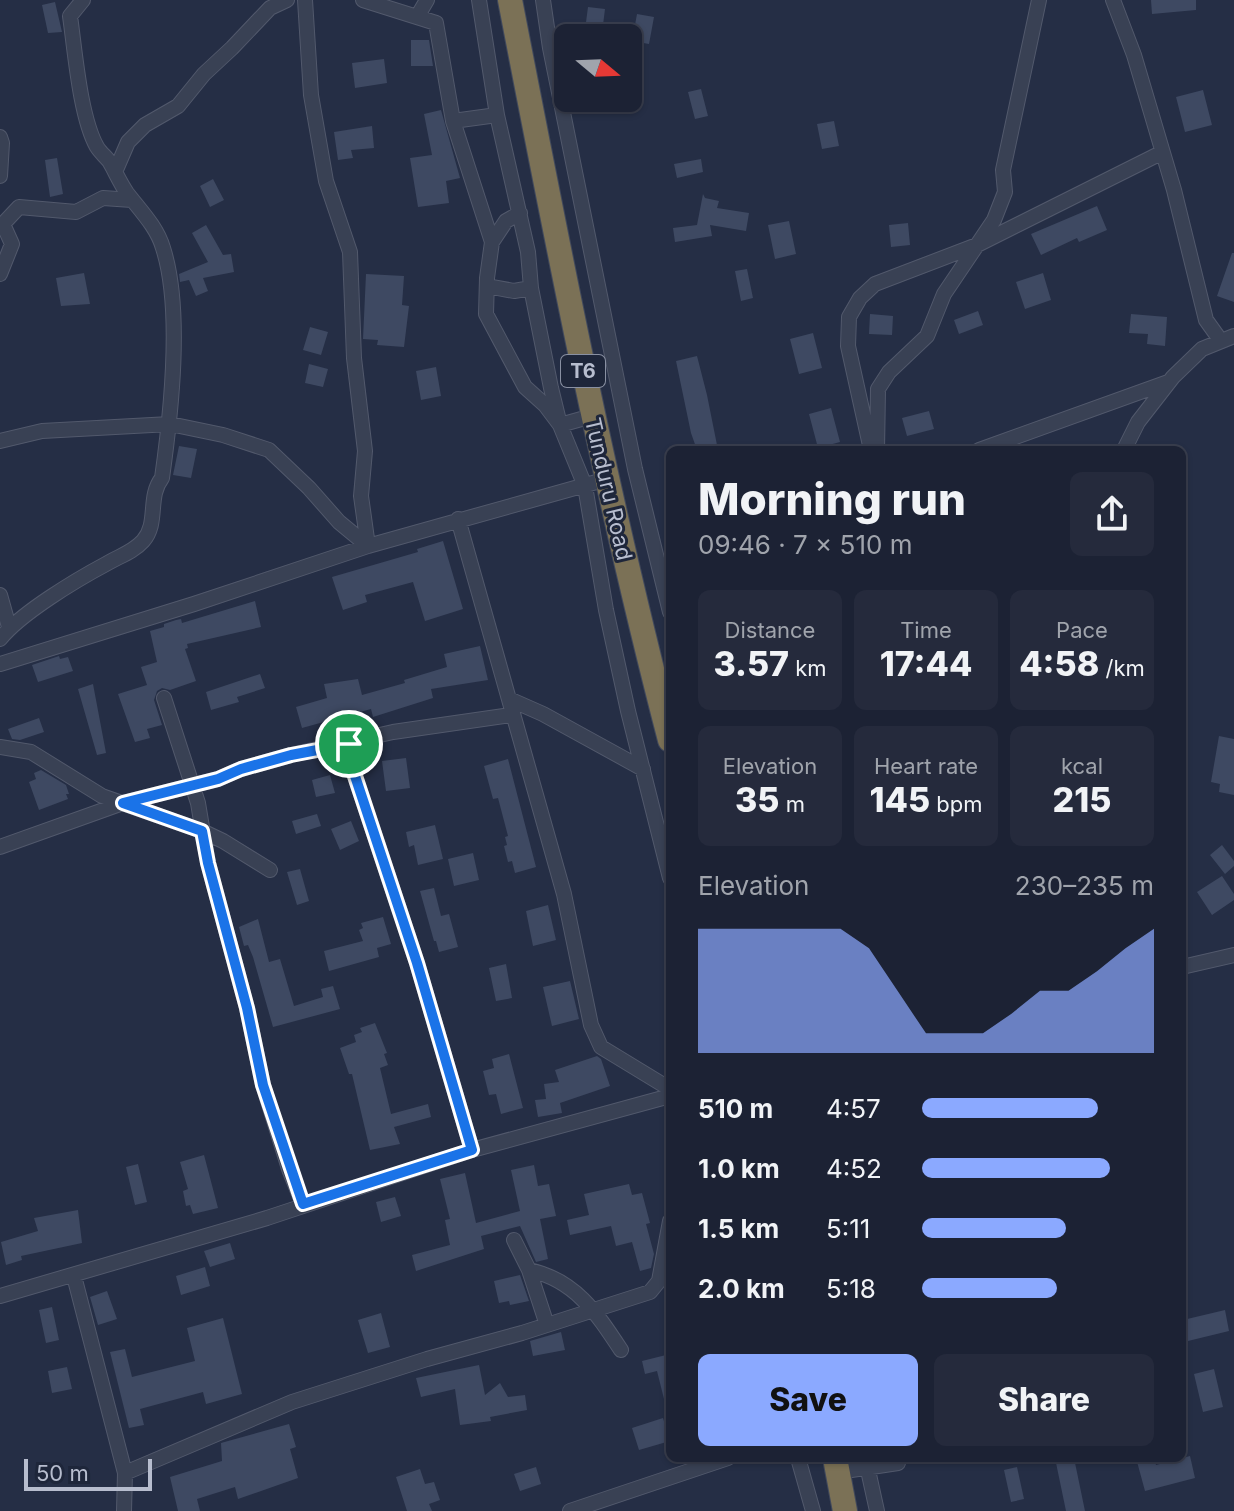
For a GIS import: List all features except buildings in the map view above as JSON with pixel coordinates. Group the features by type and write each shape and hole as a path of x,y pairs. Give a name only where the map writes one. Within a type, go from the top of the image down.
{"highway":[{"name":"Tunduru Road","path":"510,0 592,416 596,482 634,602 666,725"},
{"path":"836,1465 845,1511"}],"street":[{"path":"4,633 33,609 106,564 129,554 144,540 153,526 156,485 162,478 170,424 173,337 170,279 163,246 148,219 97,147 79,84 70,16 83,0"},
{"path":"115,172 128,142 145,125 178,106 204,74 270,8 287,0"},
{"path":"305,0 311,95 326,181 350,252 354,358 365,451 361,496 368,546"},
{"path":"363,0 436,23 453,121 492,242 486,314 525,387 545,405 560,425 596,482 606,610 666,862"},
{"path":"417,17 427,0"},
{"path":"479,0 497,115 528,252 531,288 560,425"},
{"path":"543,0 552,61 635,469 666,586"},
{"path":"877,446 878,389 889,372 927,336 944,294 994,220 1005,192 1003,170 1039,0"},
{"path":"1113,0 1134,55 1174,190 1206,320 1228,338 1202,349 1168,382 1138,422 1126,446"},
{"path":"453,121 497,115"},
{"path":"0,137 0,176"},
{"path":"870,446 848,346 849,317 853,308 875,284 977,245 1161,153"},
{"path":"0,274 12,244 1,221 19,207 76,212 103,198 132,200"},
{"path":"492,242 506,221 520,213"},
{"path":"562,270 593,263"},
{"path":"487,286 514,291 531,288"},
{"path":"990,446 1168,382"},
{"path":"560,425 592,416"},
{"path":"0,441 42,431 170,424 223,435 269,450 339,522 368,546"},
{"path":"0,664 368,546 596,482"},
{"path":"458,519 564,894 591,1025 601,1047 666,1087"},
{"path":"634,602 666,590"},
{"path":"0,595 4,633"},
{"path":"164,698 192,786 263,1085 303,1204"},
{"path":"509,699 543,714 643,769"},
{"path":"0,847 123,803 218,779 291,755 393,732 511,715"},
{"path":"349,744 350,761 399,908 472,1150"},
{"path":"0,747 31,752 89,790 202,831 270,870"},
{"path":"1186,966 1234,955"},
{"path":"0,1296 267,1218 472,1150 666,1097"},
{"path":"514,1240 529,1270 547,1325"},
{"path":"125,1473 292,1402 650,1292 659,1281 666,1243"},
{"path":"529,1270 549,1274 566,1283 593,1310 621,1350"},
{"path":"74,1276 125,1473 124,1511"},
{"path":"570,1511 596,1507 717,1462"},
{"path":"799,1462 813,1511"},
{"path":"836,1465 859,1462"},
{"path":"867,1462 877,1511"},
{"path":"882,1462 898,1463"}],"route":[{"path":"349,744 350,761 391,880 472,1150 303,1204 263,1085 247,1008 202,831 123,803 218,779 291,755 349,744"}]}
